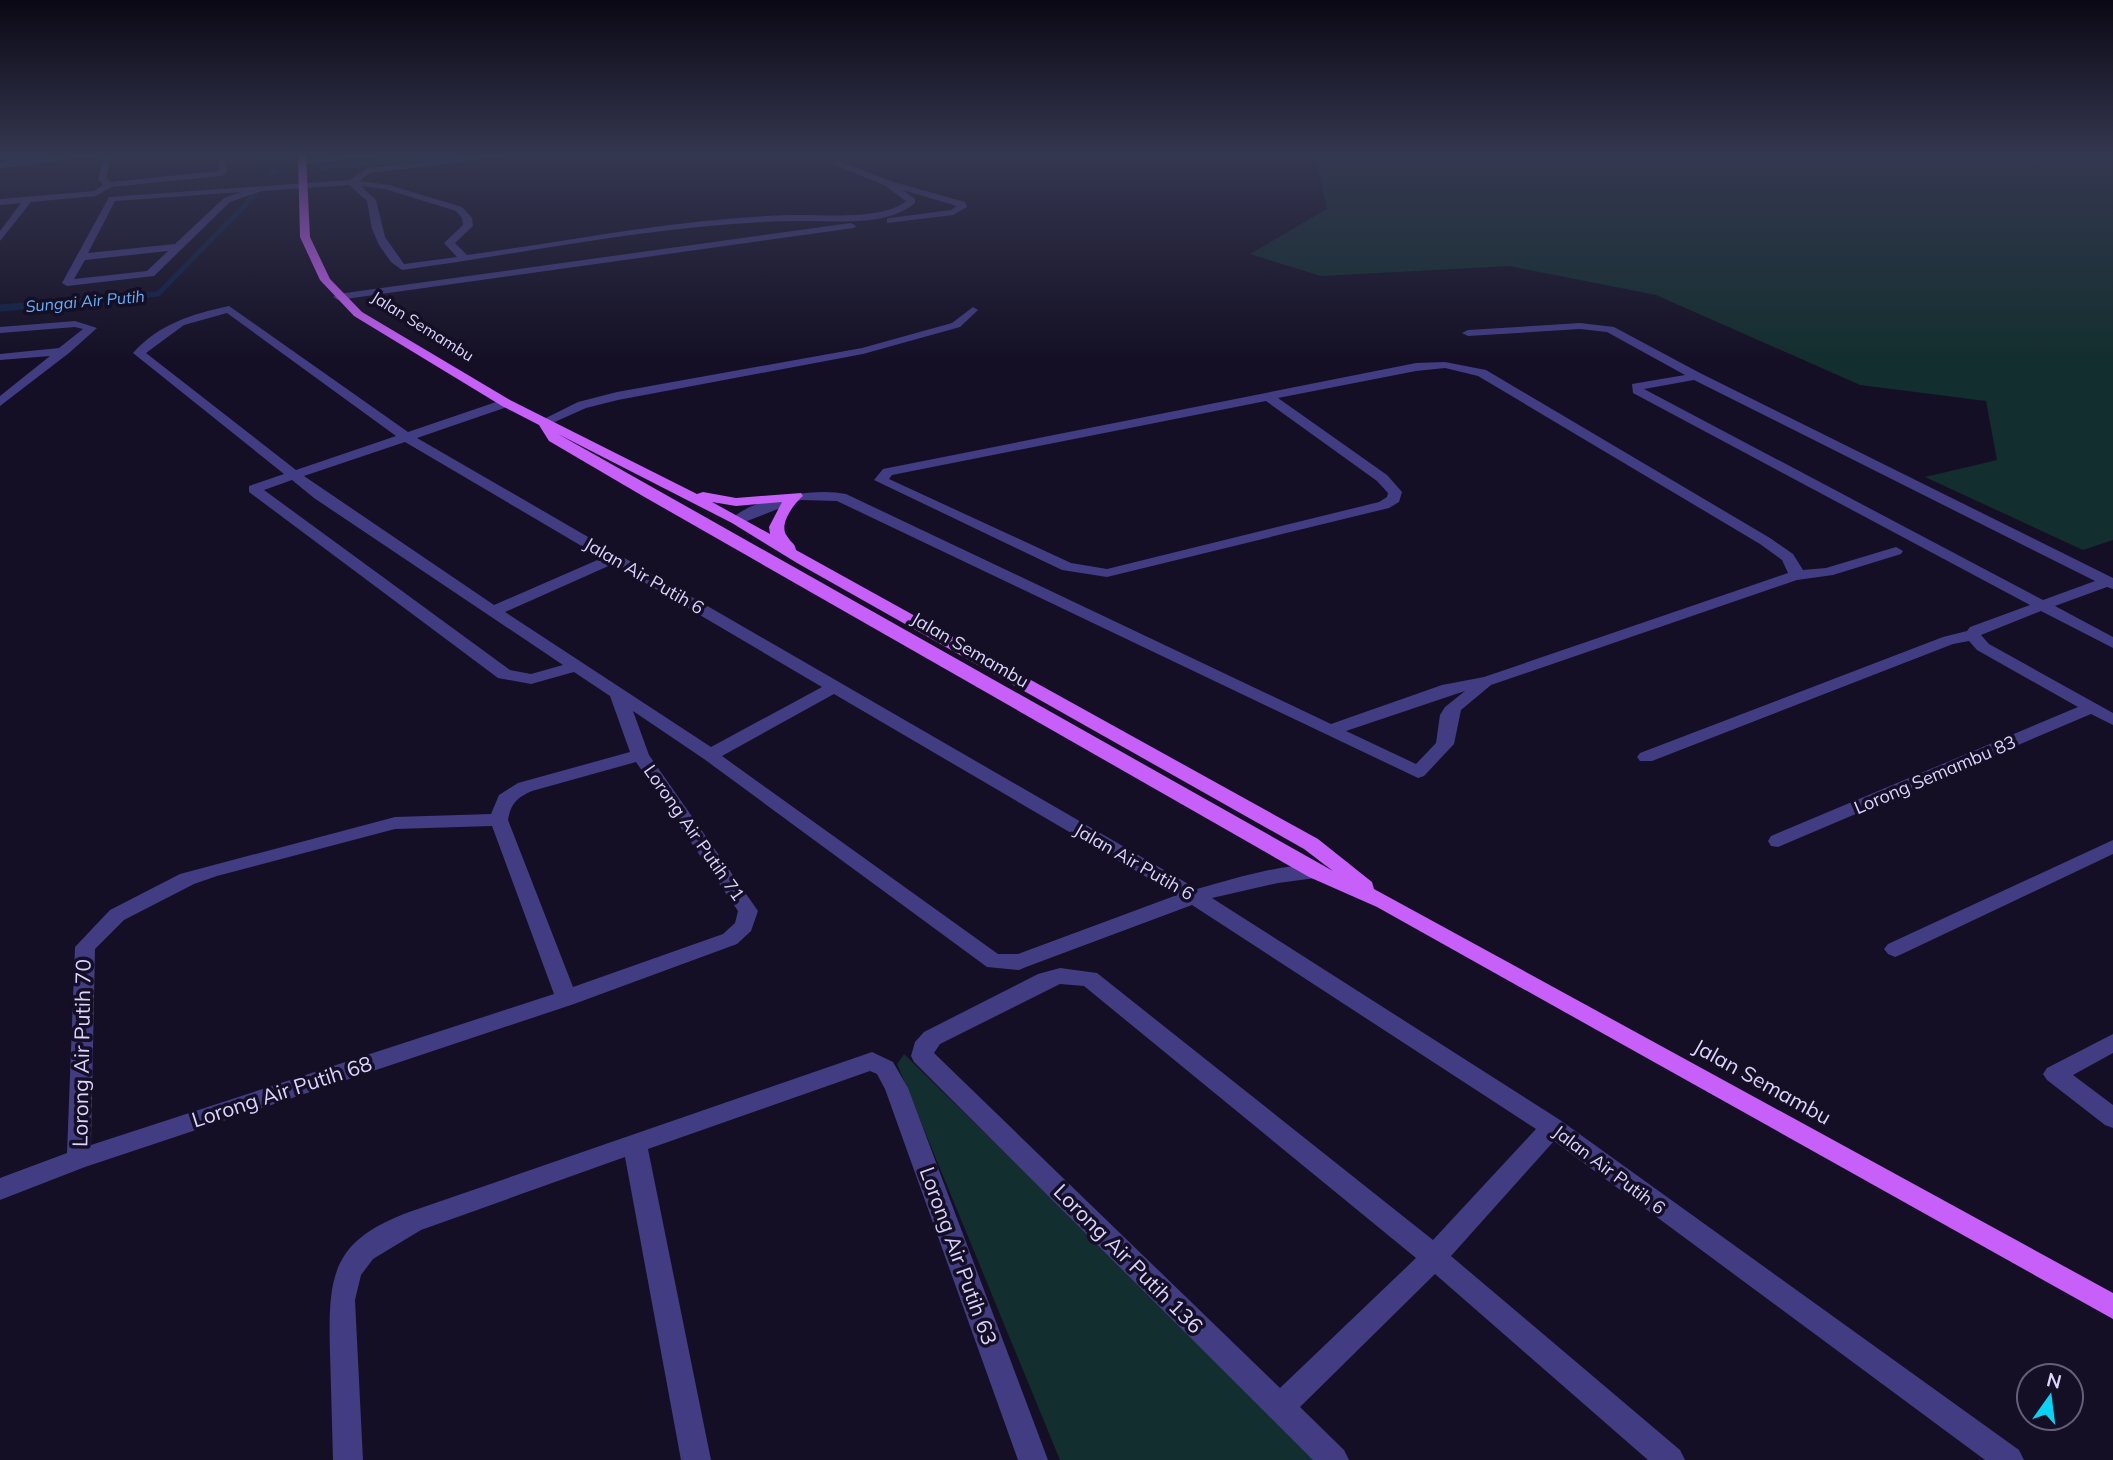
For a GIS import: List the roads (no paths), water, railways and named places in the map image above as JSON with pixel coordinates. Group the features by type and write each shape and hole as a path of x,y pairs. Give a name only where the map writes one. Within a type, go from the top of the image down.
{"main road":[{"name":"Jalan Semambu","path":"304,224 305,237 317,267 338,297 378,328 506,403 737,520 802,560 1311,844 1384,902"},
{"name":"Jalan Semambu","path":"544,422 554,438 1316,872 1384,902 2113,1307"},
{"path":"666,486 736,502 794,497"},
{"path":"794,497 776,527 778,536 802,560"},
{"path":"695,520 737,520 728,539"}],"street":[{"path":"99,224 73,271 162,262 201,224"},
{"path":"374,224 387,253 402,267 719,224"},
{"path":"465,259 449,243 468,224"},
{"path":"338,297 865,224"},
{"path":"81,257 177,247"},
{"name":"Jalan Air Putih 6","path":"294,475 139,353 169,326 183,319 229,309 406,437 1195,897 1552,1127 2009,1460"},
{"path":"544,422 582,405 617,396 863,351 957,325 973,310"},
{"path":"0,330 75,324 91,328 0,402"},
{"path":"1468,333 1597,327 1610,330 1696,376 2110,583"},
{"path":"0,357 65,351"},
{"path":"1270,398 1390,485 1395,492 1394,499 1371,509 1107,573 1067,567 881,480 888,472 1416,367 1445,365 1472,369 1765,541 1794,563 1795,576"},
{"path":"1696,376 1636,387 1636,390 2113,643"},
{"path":"0,385 27,382"},
{"path":"506,403 254,489 504,674 518,681 537,679 575,666"},
{"path":"294,475 319,495 710,755 994,962 1019,962 1195,897 1286,874 1316,872"},
{"path":"737,520 794,497 819,493 841,497 1419,772 1445,744 1449,715 1454,706 1488,681"},
{"path":"1331,730 1448,689 1488,681 1795,576 1828,572 1896,551"},
{"path":"493,611 614,558"},
{"path":"1646,757 1949,640 1973,635 1976,630 2110,583"},
{"path":"1973,635 1983,647 2113,720"},
{"path":"710,755 834,687"},
{"path":"618,694 640,755"},
{"name":"Lorong Semambu 83","path":"1778,841 2091,708"},
{"name":"Lorong Air Putih 71","path":"499,820 502,802 509,793 640,755 748,911 744,926 730,939 566,998"},
{"path":"499,820 566,998"},
{"name":"Lorong Air Putih 70","path":"79,1158 85,947 117,915 187,879 395,823 499,820"},
{"path":"1895,949 2113,846"},
{"name":"Lorong Air Putih 136","path":"1334,1460 922,1056 923,1048 932,1038 1046,980 1060,976 1088,979 1434,1257"},
{"name":"Lorong Air Putih 68","path":"0,1189 79,1158 566,998"},
{"path":"2113,1043 2055,1074 2113,1118"},
{"name":"Lorong Air Putih 63","path":"635,1144 872,1061 885,1068 896,1088 1033,1460"},
{"path":"1279,1408 1434,1257 1552,1127"},
{"path":"348,1460 342,1300 345,1277 359,1255 376,1241 412,1222 635,1144 696,1460"},
{"path":"1434,1257 1670,1460"}],"waterway":[{"name":"Sungai Air Putih","path":"29,305 158,294 226,224"},
{"name":"Sungai Air Putih","path":"0,308 49,304"}]}
